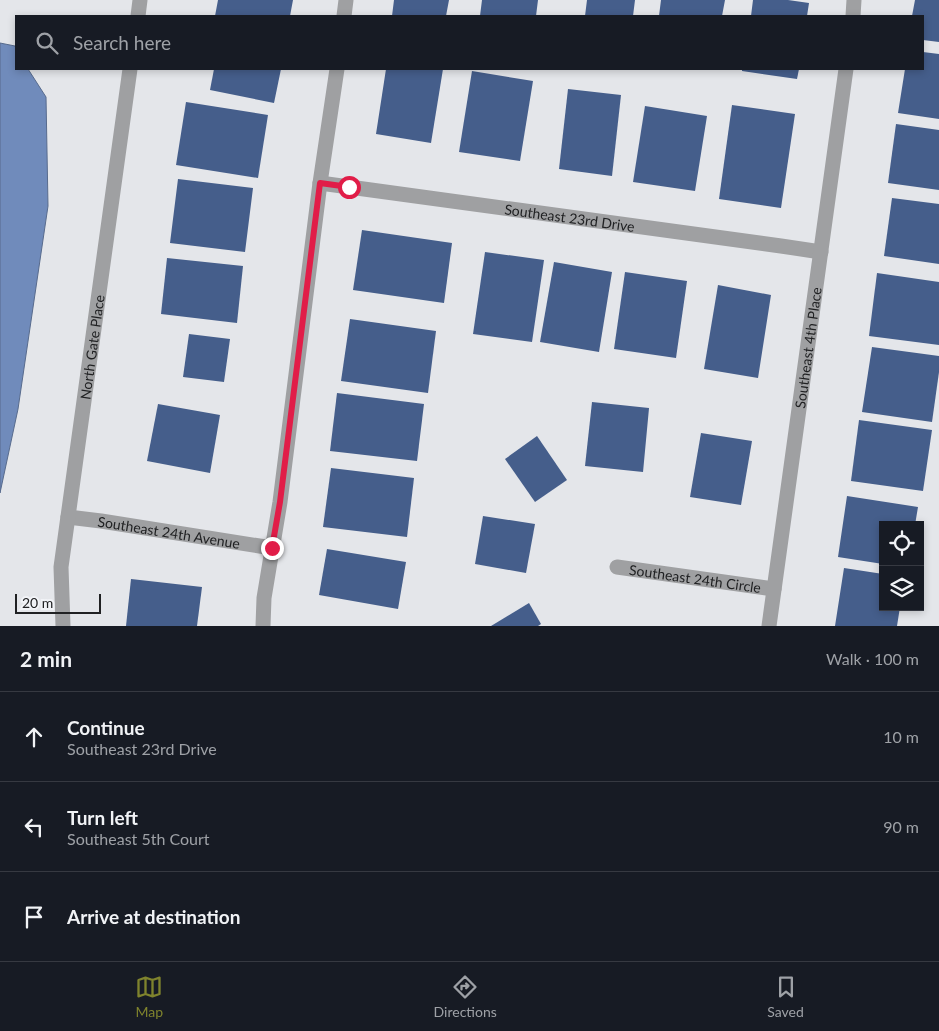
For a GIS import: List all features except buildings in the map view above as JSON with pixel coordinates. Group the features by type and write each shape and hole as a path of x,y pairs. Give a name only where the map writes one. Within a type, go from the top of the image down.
{"street":[{"path":"138,15 140,0"},
{"path":"344,15 346,0"},
{"path":"853,15 854,0"},
{"name":"North Gate Place","path":"63,626 61,567 130,70"},
{"path":"263,626 264,598 280,502 336,70"},
{"name":"Southeast 4th Place","path":"769,626 846,70"},
{"name":"Southeast 23rd Drive","path":"320,183 821,252"},
{"name":"Southeast 24th Avenue","path":"68,517 272,548"},
{"name":"Southeast 24th Circle","path":"617,567 774,589"}],"water":[{"path":"0,43 15,46 15,70 29,70 46,97 48,206 18,409 0,493"}],"route":[{"path":"272,548 280,502 320,183 349,187"}]}
